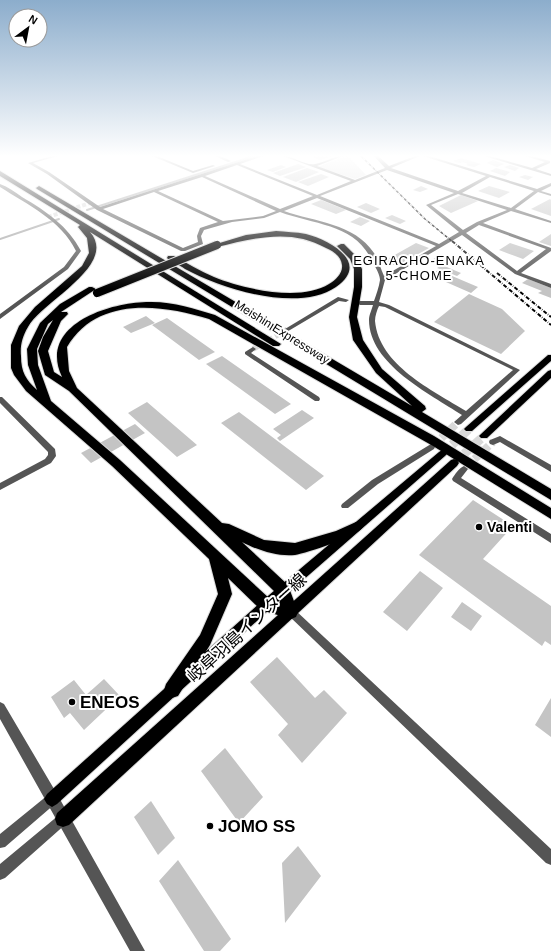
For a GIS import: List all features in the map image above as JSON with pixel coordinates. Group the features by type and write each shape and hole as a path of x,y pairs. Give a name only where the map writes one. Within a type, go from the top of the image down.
{"highway":[{"name":"Meishin Expressway","path":"51,200 551,495"},
{"name":"Meishin Expressway","path":"56,200 436,448 551,514"},
{"path":"73,212 216,281 265,294 283,296 313,294 331,287 342,278 346,266 344,258 332,247 314,239 293,234 278,233 254,235 214,243"},
{"path":"73,212 91,238 94,252 88,265 36,308 22,325 15,338 12,350 16,370 28,388 46,401 102,450 266,605 291,612"},
{"path":"46,401 33,365 32,349 44,323 63,306 94,291 238,233 263,230 282,230 311,233 342,246 353,258 358,269 358,287 353,316 358,340 379,371 409,400 464,443"},
{"path":"94,291 57,320 48,337 43,351 49,373 73,390 283,590 291,612"},
{"path":"73,390 64,370 62,347 73,331 87,320 110,309 140,303 181,307 212,317 436,448"},
{"path":"215,524 262,546 295,549 340,535 356,528"},
{"path":"172,690 205,640 225,594 215,557"}],"main road":[{"path":"469,429 551,357"},
{"path":"484,436 551,373"},
{"name":"岐阜羽島インター線","path":"52,799 266,605 356,528 436,448"},
{"name":"岐阜羽島インター線","path":"63,819 454,463"}],"street":[{"path":"0,317 66,268 79,251 76,242 64,228 23,200"},
{"path":"86,200 97,208 183,250 201,243 199,236 202,229 221,222 240,219 276,217"},
{"path":"97,208 123,200"},
{"path":"175,200 221,222"},
{"path":"257,200 299,218"},
{"path":"264,217 307,200"},
{"path":"329,200 440,246"},
{"path":"440,200 428,205 463,233 518,273 551,286"},
{"path":"483,200 551,222"},
{"path":"382,279 479,224 512,209 524,200"},
{"path":"282,217 299,218 320,222 358,238 372,254 382,279 372,319 375,335 380,347 389,359 417,383 466,414"},
{"path":"479,224 550,249 518,273"},
{"path":"288,329 338,299 346,300"},
{"path":"360,303 375,303 387,306 517,370 458,422"},
{"path":"253,349 247,353 317,399"},
{"path":"513,374 525,380"},
{"path":"0,399 52,451 52,456 48,461 0,488"},
{"path":"493,442 500,439 551,469"},
{"path":"345,506 375,482 436,448"},
{"path":"464,469 456,479 551,539"},
{"path":"291,612 551,858"},
{"path":"0,708 40,775 63,819 138,951"},
{"path":"0,842 52,799"},
{"path":"0,873 63,819"}],"building":[{"path":"322,200 346,210 336,214 311,204"},
{"path":"450,200 478,201 451,213 439,206"},
{"path":"547,200 551,200 551,216 531,209"},
{"path":"366,203 380,209 371,213 357,207"},
{"path":"392,215 406,221 400,224 385,218"},
{"path":"360,217 370,221 361,226 350,222"},
{"path":"551,234 551,246 539,242"},
{"path":"416,243 429,248 397,266 384,261"},
{"path":"510,243 534,251 523,259 499,250"},
{"path":"439,255 452,261 446,265 432,260"},
{"path":"442,265 461,273 457,276 437,268"},
{"path":"438,270 478,287 471,293 430,275"},
{"path":"528,279 551,288 551,298 538,293 542,291 522,283"},
{"path":"469,294 502,309 525,331 501,354 434,322"},
{"path":"146,316 155,323 131,333 123,327"},
{"path":"167,318 215,352 199,360 152,325"},
{"path":"222,356 291,404 275,414 206,364"},
{"path":"147,402 197,445 177,457 128,413"},
{"path":"302,410 314,418 280,441 277,438 281,435 273,429"},
{"path":"239,412 324,476 306,490 221,423"},
{"path":"135,424 145,433 91,463 81,453"},
{"path":"473,500 513,526 483,559 551,606 551,645 545,641 542,646 419,555"},
{"path":"420,571 443,588 407,631 383,612"},
{"path":"462,602 482,616 471,631 451,617"},
{"path":"277,657 315,698 324,690 347,713 302,763 278,735 288,724 250,682"},
{"path":"104,679 120,696 84,730 70,713 64,718 51,697 74,680 86,695"},
{"path":"551,698 551,737 535,725"},
{"path":"225,748 263,797 239,823 201,771"},
{"path":"151,801 175,838 158,855 134,817"},
{"path":"298,846 321,876 285,923 282,863"},
{"path":"178,860 231,939 220,951 204,951 159,881"}],"waterway":[{"path":"87,210 117,200"},
{"path":"0,239 59,219"}],"tunnel":[{"path":"48,217 90,203"},
{"path":"253,349 288,329"},
{"path":"433,446 458,422"},
{"path":"442,454 469,429"},
{"path":"454,463 484,436"},
{"path":"466,467 493,442"}],"railway":[{"path":"406,200 425,219 453,242"},
{"path":"452,241 551,325"},
{"path":"497,273 551,317"}],"place":[{"name":"Valenti","path":"479,527"},
{"name":"ENEOS","path":"72,702"},
{"name":"JOMO SS","path":"210,826"}],"district":[{"name":"EGIRACHO-ENAKA 5-CHOME","path":"419,268"}]}
